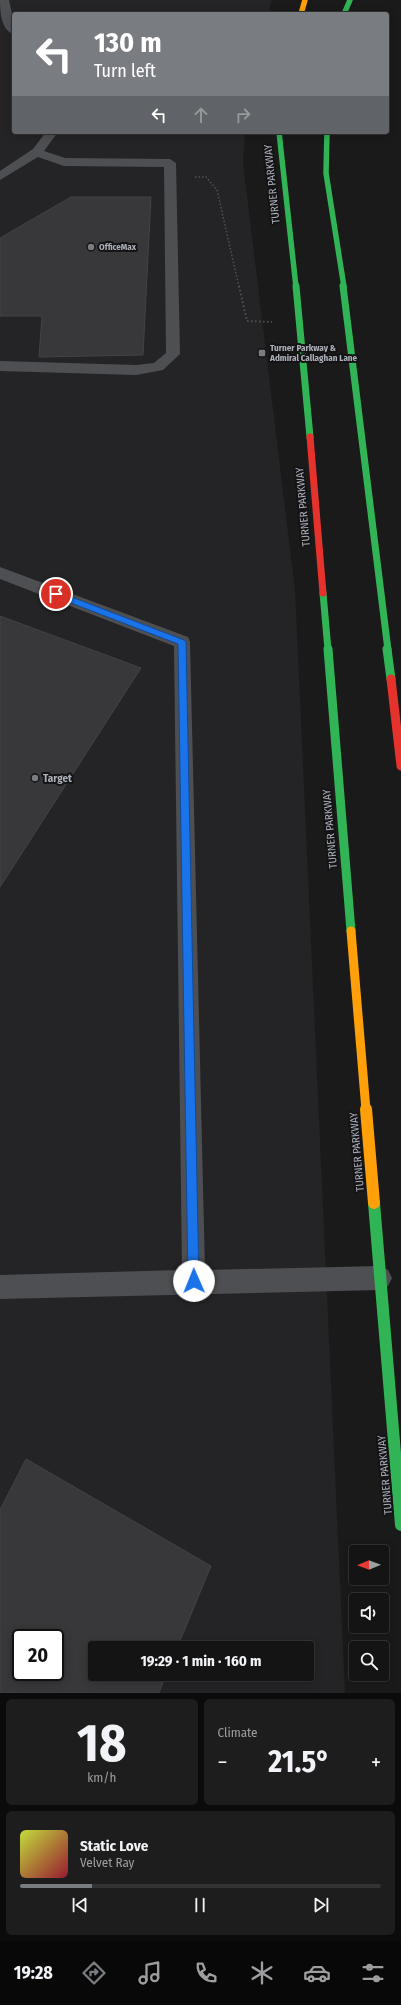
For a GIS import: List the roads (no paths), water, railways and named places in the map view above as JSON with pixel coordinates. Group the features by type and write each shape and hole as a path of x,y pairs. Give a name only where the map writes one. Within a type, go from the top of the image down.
{"street":[{"path":"302,12 305,0"},
{"path":"345,12 350,0"},
{"name":"TURNER PARKWAY","path":"279,134 300,323 401,1525"},
{"path":"327,134 326,173 349,323 401,766"}],"lane":[{"path":"4,0 6,15 12,30"},
{"path":"0,176 37,152 52,134"},
{"path":"0,366 136,370 158,367 173,354 170,163 64,162 37,152"},
{"path":"0,573 182,642 194,1281"},
{"path":"0,1287 194,1281 380,1278"}],"place":[{"name":"OfficeMax","path":"91,247"},
{"name":"Turner Parkway & Admiral Callaghan Lane","path":"262,353"},
{"name":"Target","path":"35,778"}]}
